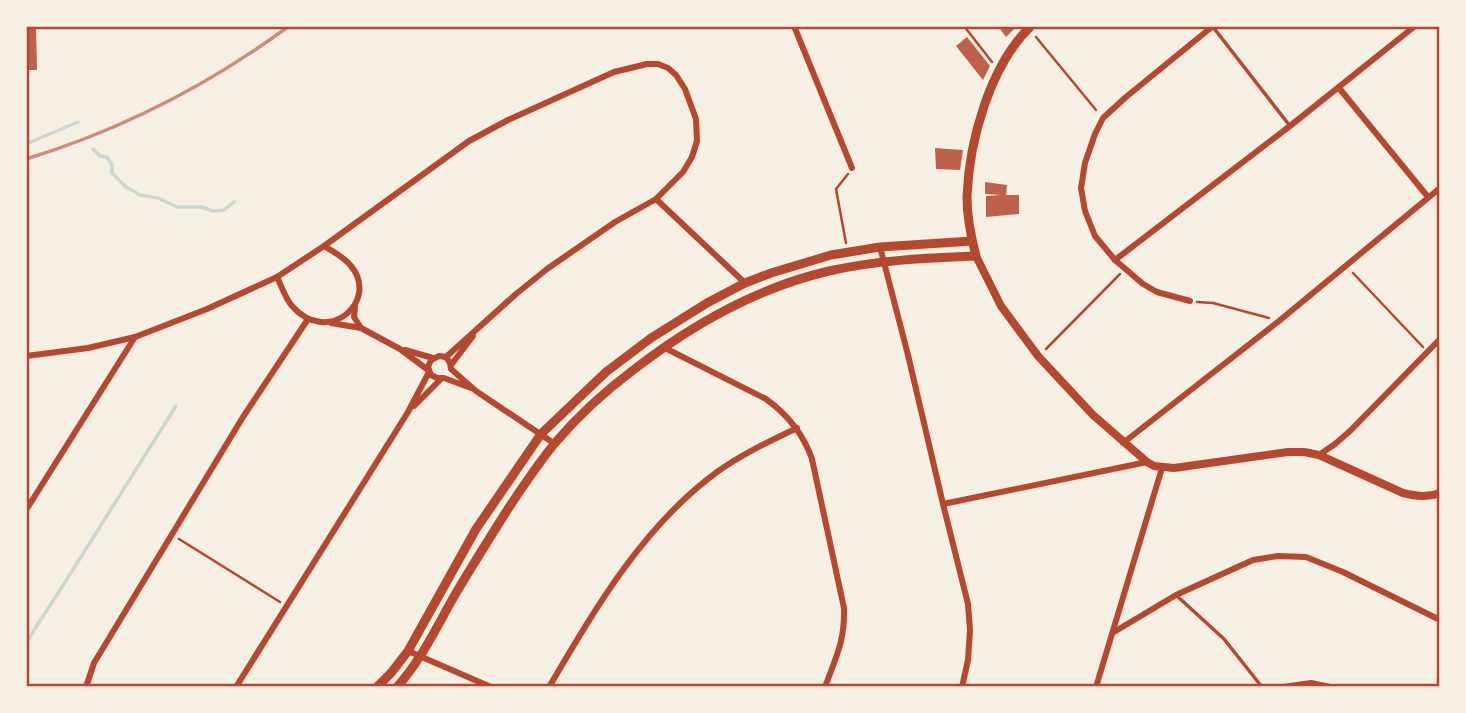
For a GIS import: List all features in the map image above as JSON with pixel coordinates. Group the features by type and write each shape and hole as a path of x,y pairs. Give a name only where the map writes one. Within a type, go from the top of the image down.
{"main road":[{"path":"397,687 421,656 457,591 508,509 555,444 585,411 663,347 725,309 776,286 828,271 883,261 976,256 967,198 971,157 980,120 999,71 1031,26"},
{"path":"377,687 408,651 476,530 541,435 606,372 651,338 745,283 819,259 880,247 972,241"}],"street":[{"path":"794,26 852,168"},
{"path":"1115,260 1339,88 1415,26"},
{"path":"1190,301 1157,292 1143,284 1115,260 1095,236 1085,211 1081,188 1084,163 1103,118 1213,27"},
{"path":"26,356 88,348 135,337 207,309 277,277 469,142 509,120 614,72 646,64 658,64 668,68 685,89 696,119 697,141 692,157 682,172 656,199 615,222 547,269 446,358"},
{"path":"1339,88 1428,197"},
{"path":"1123,443 1279,321 1440,188"},
{"path":"656,199 745,283"},
{"path":"324,246 345,260 358,279 359,290 354,317 360,328"},
{"path":"880,247 968,604 968,660 962,687"},
{"path":"976,256 1001,306 1038,356 1093,415 1146,462 1162,468 1174,468 1304,452 1319,455 1404,493 1418,497 1440,493"},
{"path":"277,277 286,298 308,319 360,328 400,349 434,377 476,391"},
{"path":"327,323 349,312 356,301"},
{"path":"86,687 94,663 243,417 308,319"},
{"path":"408,412 449,374 451,367 482,324"},
{"path":"26,510 135,337"},
{"path":"1319,455 1350,431 1440,339"},
{"path":"663,347 766,399 781,410 807,444 844,608 841,644 825,687"},
{"path":"400,349 433,358"},
{"path":"236,687 408,412 433,358 446,358 451,367 476,391 555,444"},
{"path":"549,687 594,612 630,560 679,504 717,472 755,448 797,428"},
{"path":"943,504 1146,462"},
{"path":"1096,687 1162,468"},
{"path":"1114,632 1175,595 1253,560 1278,555 1306,557 1343,572 1440,620"},
{"path":"408,651 491,687"},
{"path":"1283,687 1331,687"}],"lane":[{"path":"1213,27 1290,126"},
{"path":"1175,595 1219,634 1262,687"}],"path":[{"path":"964,26 999,71"},
{"path":"1043,46 1103,118"},
{"path":"848,252 836,189 852,168"},
{"path":"1346,266 1427,352"},
{"path":"1038,356 1125,270"},
{"path":"1190,301 1213,303 1279,321"},
{"path":"173,535 286,607"}],"building":[{"path":"26,26 36,26 37,70 26,70"},
{"path":"998,26 1012,26 1014,29 1006,37"},
{"path":"967,37 990,66 983,80 956,46"},
{"path":"935,148 963,150 960,170 936,169"},
{"path":"985,182 1007,185 1006,195 1019,195 1019,214 986,217 986,196 1001,195 985,194"}],"waterway":[{"path":"26,144 78,122"},
{"path":"93,149 100,156 107,157 112,165 112,173 126,187 140,195 158,198 177,207 202,207 213,211 224,210 234,202"},
{"path":"26,644 176,406"}],"railway":[{"path":"26,159 96,134 163,104 228,68 289,26"}]}
